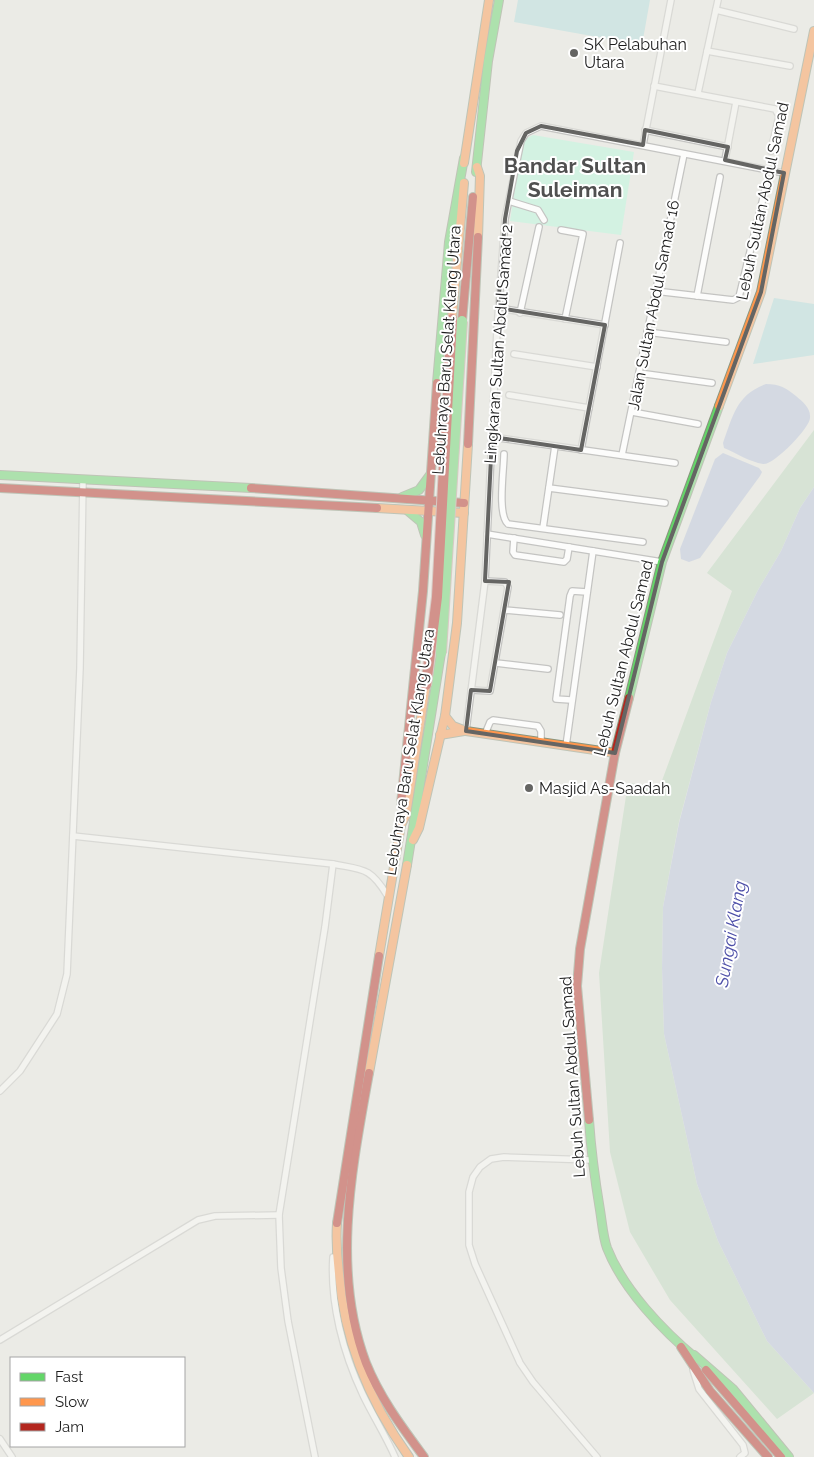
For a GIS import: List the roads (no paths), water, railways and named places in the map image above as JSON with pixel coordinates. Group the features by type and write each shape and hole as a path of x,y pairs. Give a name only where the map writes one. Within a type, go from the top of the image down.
{"main road":[{"name":"Lebuhraya Baru Selat Klang Utara","path":"424,1457 396,1423 364,1359 350,1302 345,1245 357,1144 412,844 412,828 442,653 465,173 464,158 489,0"},
{"name":"Lebuhraya Baru Selat Klang Utara","path":"409,1457 377,1412 362,1381 351,1347 341,1307 337,1271 337,1226 388,896 401,825 406,815 426,685 437,597 457,320 477,167 488,61 499,0"},
{"name":"Lebuh Sultan Abdul Samad","path":"768,1457 710,1391 680,1345 631,1291 616,1268 606,1246 592,1160 577,986 586,907 615,753 662,562 760,292 812,49 814,31"},
{"path":"401,825 427,541 430,475 449,242 464,158"},
{"path":"412,844 419,828 445,716 457,622 475,327 480,176 477,167"},
{"path":"0,475 402,497 429,499 464,508"},
{"path":"402,497 419,490 430,475"},
{"path":"198,499 199,486"},
{"path":"0,488 429,512 464,508"},
{"path":"408,511 420,522 427,541"},
{"path":"445,716 453,726 466,731 615,753"},
{"path":"440,735 466,731"},
{"path":"692,1361 733,1389 789,1457"},
{"name":"Lebuh Sultan Abdul Samad","path":"692,1361 718,1384 781,1457"}],"street":[{"path":"642,145 671,0"},
{"path":"698,94 718,0"},
{"path":"716,10 794,29"},
{"path":"708,51 790,66"},
{"path":"654,86 775,109 779,116 771,151"},
{"path":"725,160 736,102"},
{"name":"Lingkaran Sultan Abdul Samad 2","path":"466,731 485,581 498,308 509,201 518,151 526,133 533,128 541,126 684,154 725,160 784,173"},
{"path":"645,130 728,147"},
{"name":"Jalan Sultan Abdul Samad 16","path":"622,455 684,154"},
{"path":"697,296 720,177"},
{"path":"655,291 736,299 739,297 766,186"},
{"path":"509,201 538,210 544,220"},
{"path":"520,313 540,227"},
{"path":"561,230 583,234 565,319"},
{"path":"581,450 620,243"},
{"path":"498,308 605,325"},
{"path":"647,332 726,342"},
{"path":"514,354 597,367"},
{"path":"638,373 712,383"},
{"path":"509,395 589,408"},
{"path":"632,412 698,424"},
{"path":"492,437 676,463"},
{"path":"543,528 555,446"},
{"path":"504,454 503,519 508,524 643,542"},
{"path":"0,1091 20,1071 57,1014 67,974 80,668 83,480"},
{"path":"549,488 666,503"},
{"path":"487,534 662,562"},
{"path":"514,538 513,552 515,555 564,562 567,559 569,547"},
{"path":"566,746 593,551"},
{"path":"471,690 490,691 508,587 505,582 485,581"},
{"path":"572,700 556,699 559,670 570,596 572,591 587,592"},
{"path":"504,610 560,615"},
{"path":"496,663 548,669"},
{"path":"485,734 490,722 494,720 540,728 541,742"},
{"path":"73,836 333,864 366,871 373,875 388,896"},
{"path":"315,1457 288,1320 281,1268 279,1215 325,927 333,864"},
{"path":"592,1160 504,1156 491,1159 480,1166 473,1177 469,1192 469,1245 478,1271 520,1363 533,1382 597,1457"},
{"path":"0,1340 198,1220 215,1216 279,1215"},
{"path":"337,1226 333,1263 333,1291 341,1334 363,1395 395,1457"},
{"path":"692,1361 699,1389 743,1445 744,1453 740,1457"},
{"path":"0,1439 12,1457"}],"water":[{"path":"766,384 779,386 792,393 806,406 810,418 804,430 790,446 775,459 763,464 724,448 723,443 733,415 742,400 748,394"},
{"path":"723,453 759,468 762,472 700,558 689,562 681,559 680,549 715,459"},
{"name":"Sungai Klang","path":"814,487 814,1393 767,1341 718,1241 697,1184 664,1034 662,968 663,907 679,823 711,702 727,653 758,590 781,551 800,508"}],"place":[{"name":"SK Pelabuhan Utara","path":"574,53"},
{"name":"Masjid As-Saadah","path":"529,788"}],"district":[{"name":"Bandar Sultan Suleiman","path":"575,178"}]}
